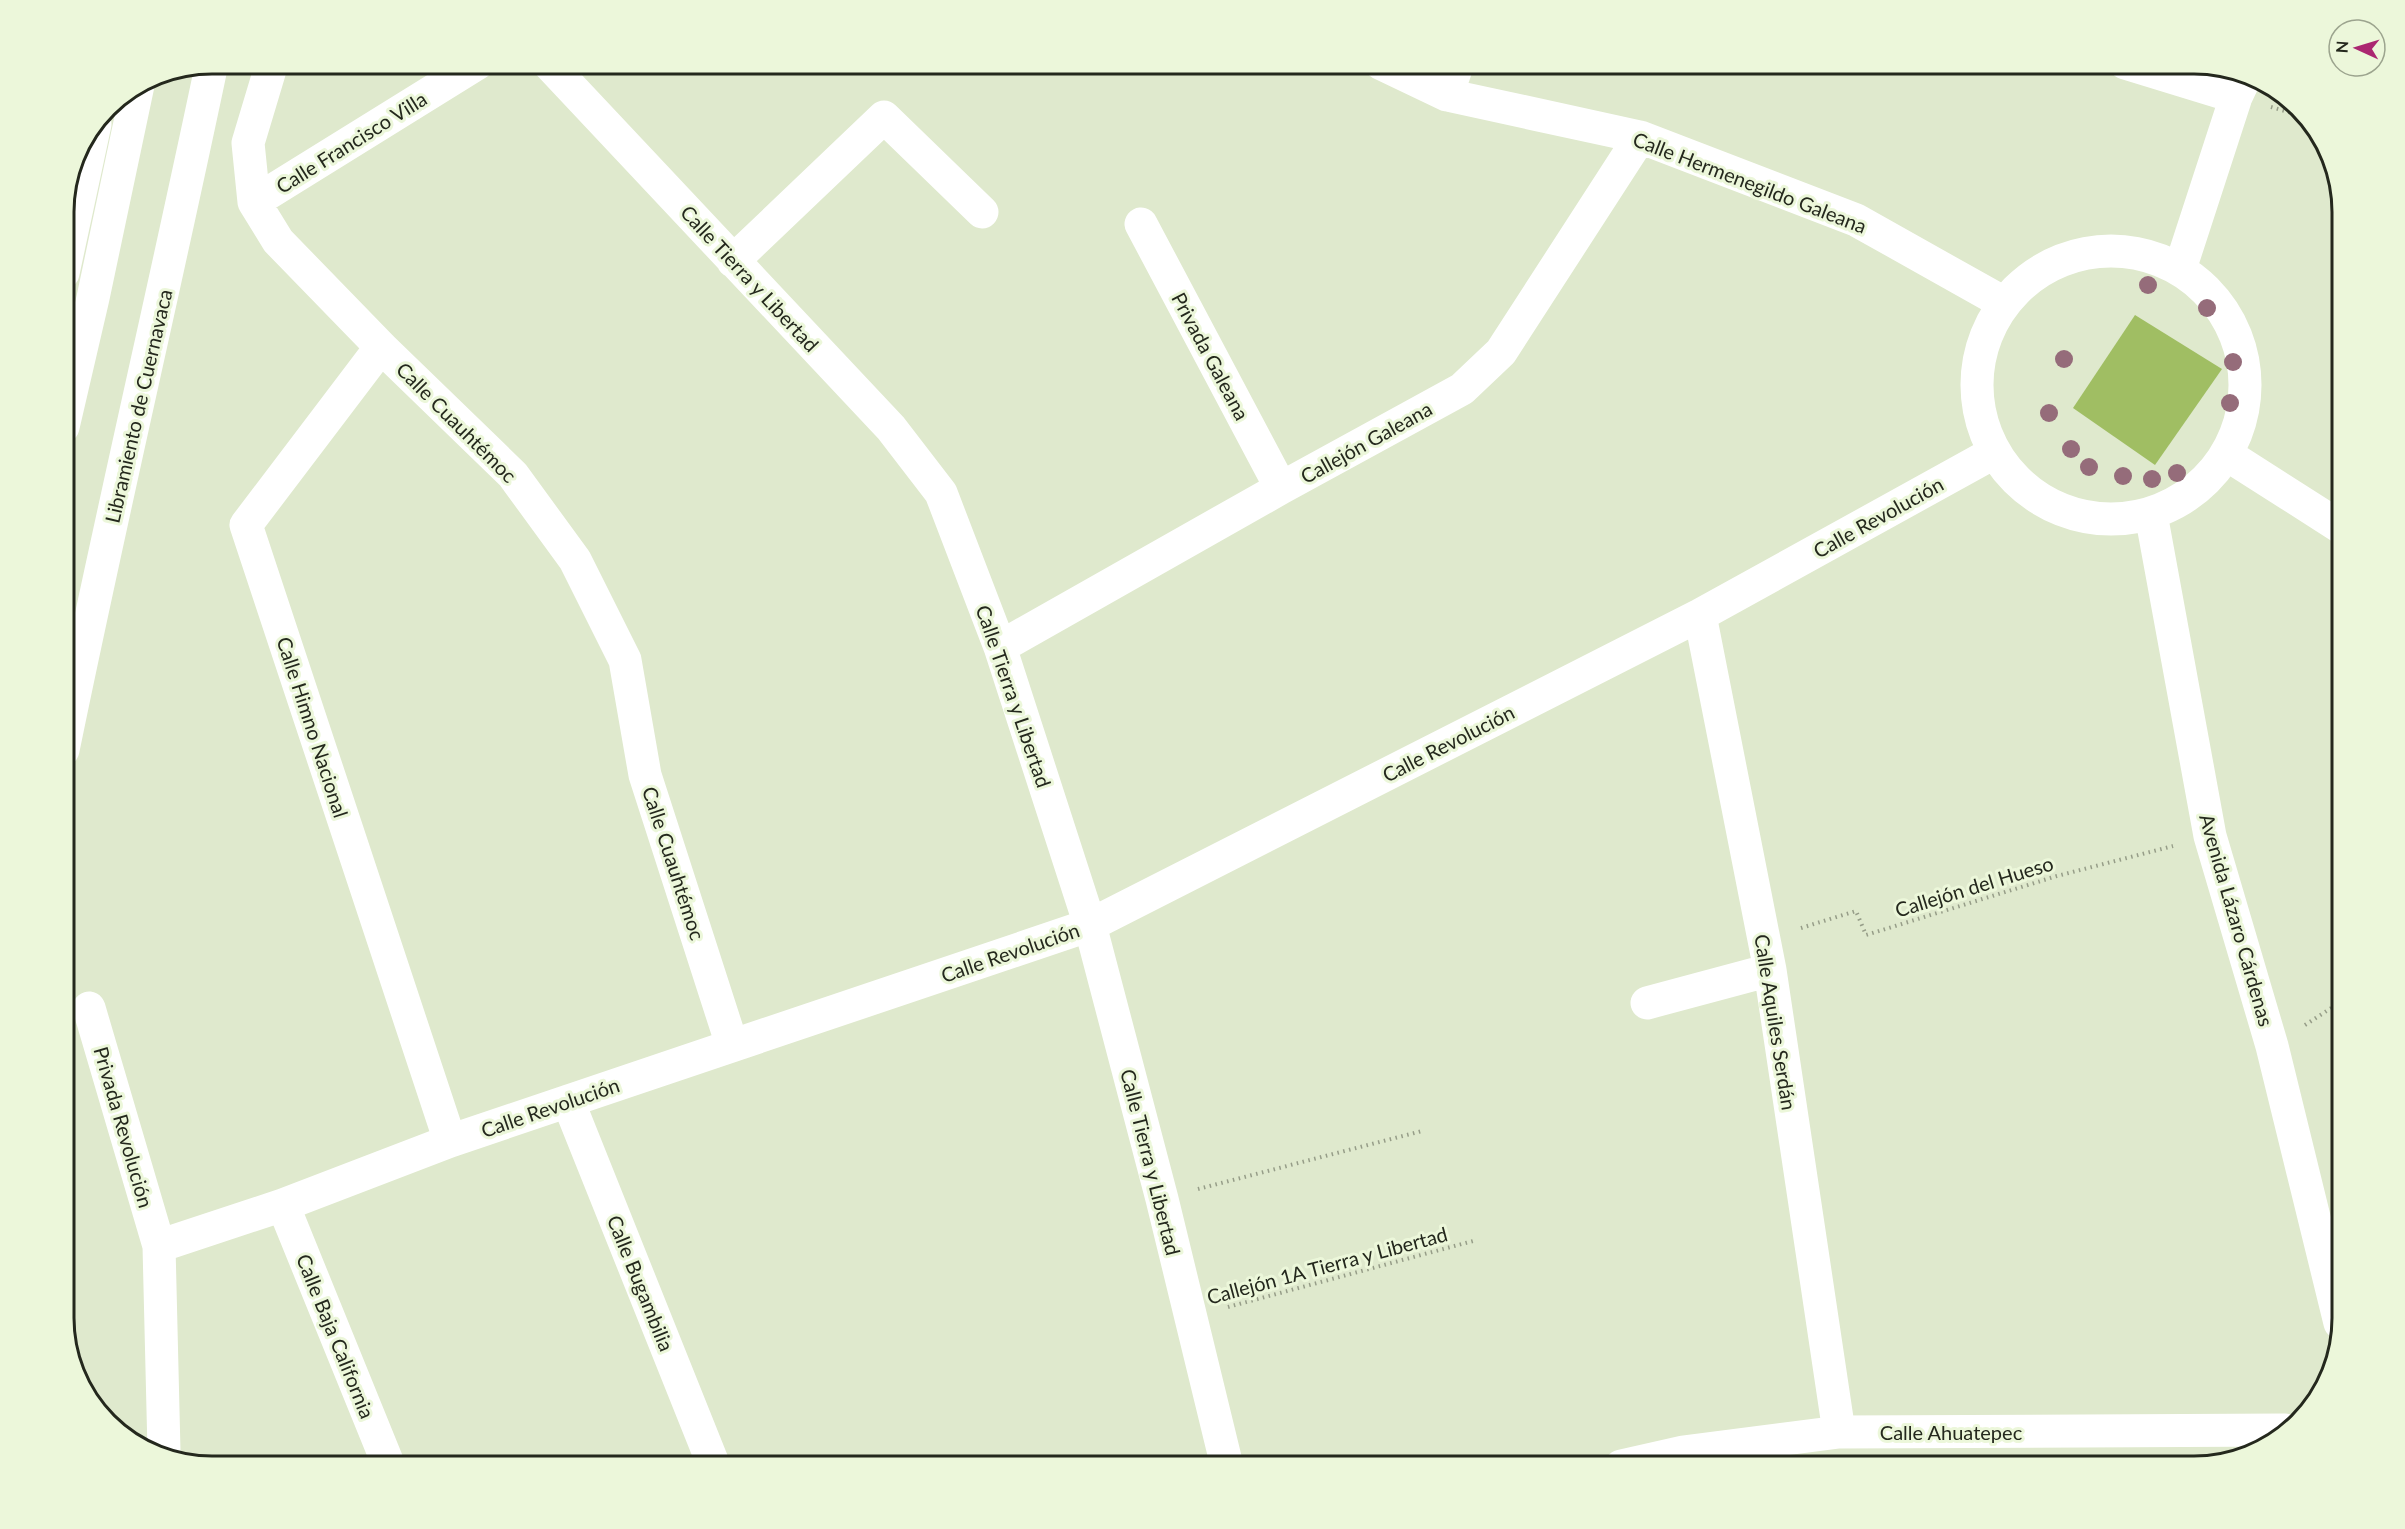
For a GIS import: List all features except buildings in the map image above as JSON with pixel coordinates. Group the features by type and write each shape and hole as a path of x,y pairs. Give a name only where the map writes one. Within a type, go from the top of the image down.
{"main road":[{"name":"Calle Hermenegildo Galeana","path":"1402,73 1448,95 1640,137 1856,220 2004,303"},
{"path":"1448,95 1455,73"},
{"path":"2171,73 2240,88 2180,269"},
{"name":"Libramiento de Cuernavaca","path":"74,695 210,74"},
{"name":"Calle Cuauhtémoc","path":"269,74 248,143 254,202 278,241 381,347 513,475 575,560 625,660 645,775 732,1045"},
{"name":"Calle Francisco Villa","path":"254,202 460,74"},
{"name":"Calle Tierra y Libertad","path":"558,74 891,428 941,493 1000,647 1090,925 1162,1199 1225,1456"},
{"path":"74,377 135,97"},
{"path":"733,261 884,117 982,212"},
{"name":"Callejón Galeana","path":"1000,647 1281,488 1462,390 1501,352 1640,137"},
{"path":"74,222 90,147"},
{"name":"Privada Galeana","path":"1141,224 1281,488"},
{"path":"2105,250 2144,254 2180,269 2212,296 2218,305 2235,332 2246,373 2242,415 2226,454 2206,480 2181,501 2151,514 2106,520 2062,510 2024,487 1995,452 1983,423 1978,392 1980,361 1989,331 2004,303 2032,276 2067,258 2105,250"},
{"name":"Calle Himno Nacional","path":"381,347 246,525 450,1141"},
{"name":"Calle Revolución","path":"159,1246 283,1206 450,1141 1090,925 1700,615 1995,452"},
{"path":"2226,454 2332,522"},
{"name":"Avenida Lázaro Cárdenas","path":"2151,514 2210,836 2272,1046 2332,1290"},
{"name":"Calle Aquiles Serdán","path":"1700,615 1766,954 1839,1432"},
{"path":"1647,1003 1766,954"},
{"name":"Privada Revolución","path":"89,1008 159,1246"},
{"name":"Calle Bugambilia","path":"568,1101 710,1456"},
{"name":"Calle Baja California","path":"283,1206 385,1456"},
{"path":"159,1246 164,1447"},
{"name":"Calle Ahuatepec","path":"1665,1456 1839,1432 2272,1430"}],"path":[{"name":"Callejón del Hueso","path":"1766,954 1856,911 1866,935 2057,876 2210,836"},
{"path":"1162,1199 1422,1131"},
{"name":"Callejón 1A Tierra y Libertad","path":"1190,1317 1473,1241"}]}
